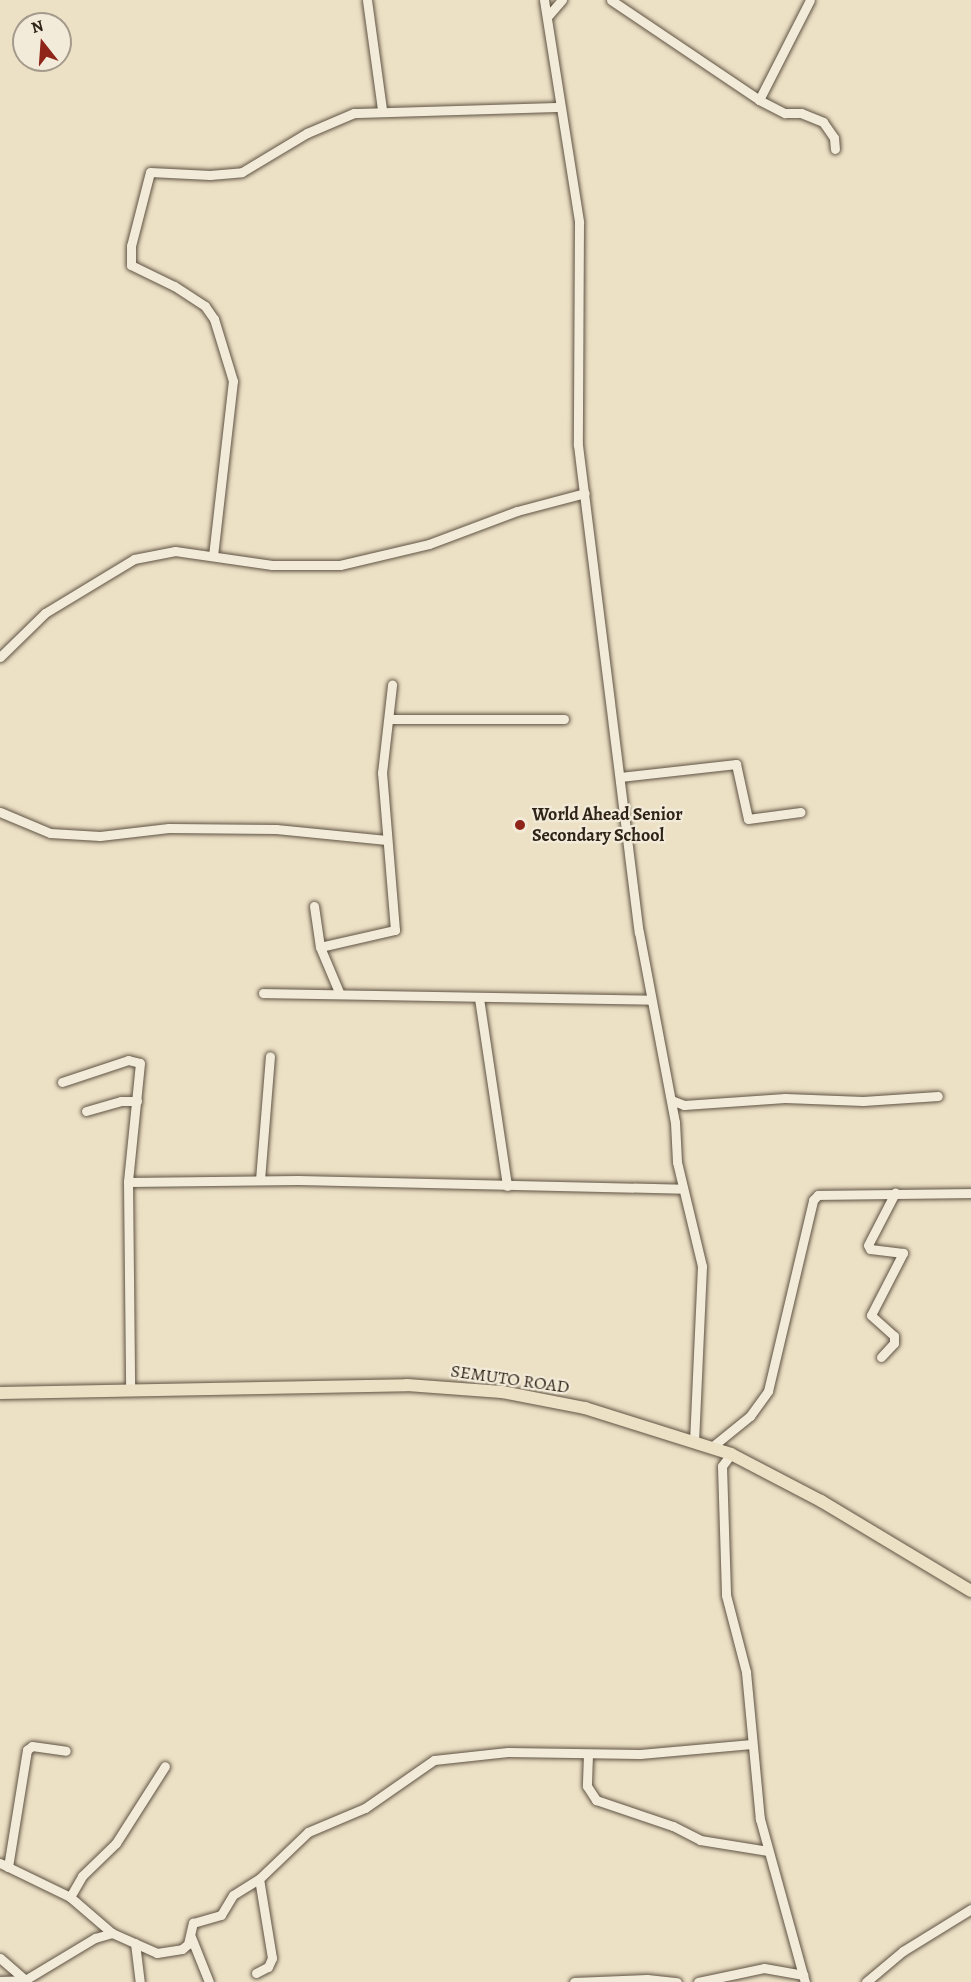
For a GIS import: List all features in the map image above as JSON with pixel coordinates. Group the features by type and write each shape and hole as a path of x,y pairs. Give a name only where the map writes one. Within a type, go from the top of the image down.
{"main road":[{"name":"SEMUTO ROAD","path":"0,1393 317,1385 471,1388 585,1408 694,1439 731,1454 821,1501 971,1591"}],"street":[{"path":"367,0 382,109"},
{"path":"544,0 580,245 576,410 620,777 650,1000 671,1100 676,1162 699,1247 703,1283 694,1439"},
{"path":"547,16 562,0"},
{"path":"611,0 759,100 785,112 801,113 823,122 834,138 835,149"},
{"path":"759,100 810,0"},
{"path":"213,556 233,381 214,319 205,306 174,286 131,265 131,246 150,172 210,175 242,172 307,133 354,113 382,109 560,107"},
{"path":"0,657 45,613 118,566 164,552 213,556 289,567 340,565 429,544 500,516 585,493"},
{"path":"320,947 389,934 394,930 382,773 392,685"},
{"path":"389,719 564,719"},
{"path":"620,777 736,764 748,819 801,812"},
{"path":"0,812 50,833 100,836 169,828 276,829 386,840"},
{"path":"314,906 320,947 339,992 345,996 650,1000"},
{"path":"263,993 339,992"},
{"path":"479,998 507,1186"},
{"path":"260,1180 270,1056"},
{"path":"62,1082 136,1059 141,1068 128,1182 130,1390"},
{"path":"671,1100 684,1106 785,1098 863,1101 938,1096"},
{"path":"86,1111 121,1101 137,1101"},
{"path":"128,1182 260,1180 683,1189"},
{"path":"714,1446 750,1416 768,1391 813,1200 828,1192 971,1193"},
{"path":"881,1357 894,1343 894,1336 870,1315 904,1259 903,1253 870,1249 868,1245 895,1193"},
{"path":"731,1454 722,1466 726,1595 746,1672 758,1803 768,1851 804,1979"},
{"path":"66,1751 32,1746 27,1750 4,1865 70,1897 112,1933 157,1953 174,1952 188,1944 193,1923 221,1915 233,1895 259,1879 308,1832 365,1808 434,1760 483,1753 666,1753 752,1744"},
{"path":"588,1754 587,1786 596,1800 673,1826 700,1840 768,1851"},
{"path":"70,1897 82,1876 116,1843 165,1766"},
{"path":"256,1973 268,1967 272,1958 259,1879"},
{"path":"866,1982 903,1951 971,1909"},
{"path":"0,1981 25,1980 95,1938 112,1933"},
{"path":"191,1937 210,1982"},
{"path":"135,1943 140,1982"},
{"path":"0,1958 25,1980"},
{"path":"698,1982 764,1968 804,1979"},
{"path":"574,1982 677,1982"}],"place":[{"name":"World Ahead Senior Secondary School","path":"520,825"}]}
